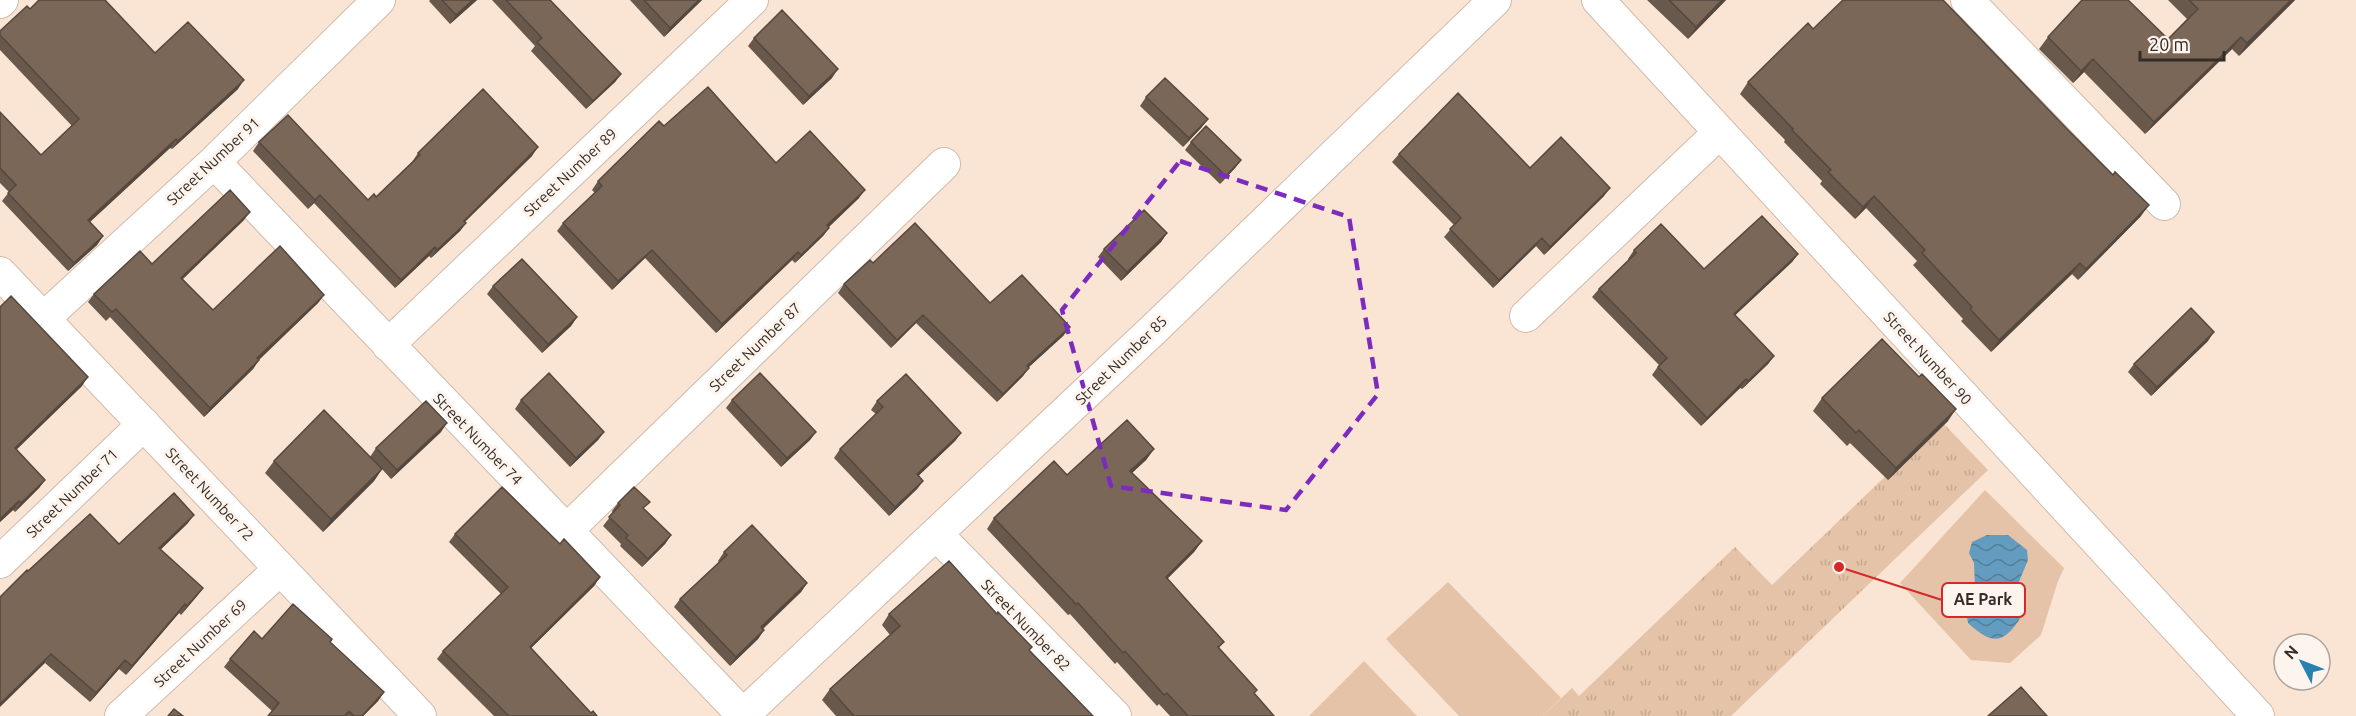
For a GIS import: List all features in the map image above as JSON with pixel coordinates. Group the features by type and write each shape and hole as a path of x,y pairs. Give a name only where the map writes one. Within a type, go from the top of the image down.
{"street":[{"name":"Street Number 91","path":"43,319 214,162 379,0"},
{"name":"Street Number 89","path":"388,345 752,0"},
{"name":"Street Number 85","path":"756,711 1496,0"},
{"name":"Street Number 90","path":"1598,0 2258,716"},
{"path":"1967,0 2164,204"},
{"path":"1526,316 1720,132"},
{"name":"Street Number 74","path":"214,162 566,531 756,711"},
{"name":"Street Number 87","path":"566,531 944,164"},
{"name":"Street Number 72","path":"0,273 280,569 404,711"},
{"name":"Street Number 71","path":"0,562 144,424"},
{"name":"Street Number 82","path":"937,535 1115,716"},
{"name":"Street Number 69","path":"121,716 280,569"}],"highlighted area":[{"path":"1180,161 1349,217 1378,394 1286,510 1111,486 1062,310"}],"green space":[{"path":"1942,422 1988,470 1731,716 1543,716 1572,688 1579,696 1735,547 1772,585"},
{"path":"1985,490 2064,568 2041,635 2010,663 1971,660 1900,583"},
{"path":"1448,582 1561,698 1543,716 1459,716 1386,639"},
{"path":"1364,661 1417,716 1309,716"}],"water":[{"path":"1987,535 2008,535 2027,550 2028,560 2018,584 2021,617 2008,633 1997,639 1984,635 1968,623 1966,611 1969,597 1975,587 1974,563 1969,553 1972,542"}],"building":[{"path":"39,0 105,0 155,53 188,22 244,80 88,220 103,236 74,263 8,193 16,185 0,168 0,112 41,155 79,119 0,35 0,31 27,6 30,9"},
{"path":"442,0 473,0 456,15"},
{"path":"506,0 550,0 621,74 593,101 537,42 542,38"},
{"path":"644,0 699,0 670,28"},
{"path":"1669,0 1722,0 1696,27"},
{"path":"1843,0 1943,0 2113,175 2115,172 2149,205 2086,269 2080,263 1999,340 1922,253 1925,250 1874,196 1863,207 1828,172 1831,170 1748,82 1808,23 1813,29"},
{"path":"2082,0 2128,0 2168,39 2198,9 2189,0 2291,0 2247,43 2241,37 2154,122 2093,59 2081,71 2048,37"},
{"path":"782,10 838,69 809,96 754,38"},
{"path":"1165,78 1208,119 1189,138 1146,97"},
{"path":"708,87 776,163 810,131 865,190 827,225 829,228 801,255 798,252 722,324 652,250 618,281 563,223 602,186 598,181 659,121 664,126"},
{"path":"483,89 538,147 464,221 466,223 437,250 435,247 401,280 320,195 315,200 259,142 288,115 368,200 374,194 376,197 420,155 418,153"},
{"path":"1458,93 1530,168 1561,137 1610,188 1550,247 1542,238 1499,280 1450,229 1461,218 1399,154"},
{"path":"1206,126 1241,160 1226,176 1191,142"},
{"path":"230,190 250,212 181,278 213,310 280,246 324,295 257,358 259,360 210,408 116,309 112,312 94,294 140,251 152,264"},
{"path":"1144,210 1167,233 1127,272 1104,249"},
{"path":"1762,216 1798,254 1734,314 1774,356 1748,381 1746,379 1707,418 1658,367 1667,358 1599,289 1636,253 1634,250 1661,224 1704,269"},
{"path":"915,223 990,303 1022,275 1070,327 1027,366 1029,368 1003,394 923,315 897,340 844,284 870,260 873,263"},
{"path":"522,259 577,317 548,344 493,286"},
{"path":"11,296 88,377 15,448 45,480 0,519 0,307"},
{"path":"2191,308 2214,332 2157,387 2134,364"},
{"path":"1882,339 1919,377 1922,374 1956,409 1896,468 1859,430 1856,433 1822,398"},
{"path":"549,373 604,432 576,458 521,400"},
{"path":"760,373 816,432 787,458 732,400"},
{"path":"906,374 961,433 917,474 923,481 895,507 840,449 883,407 877,401"},
{"path":"426,401 447,423 397,470 376,448"},
{"path":"324,410 382,469 331,519 274,461"},
{"path":"1127,420 1154,449 1130,471 1202,541 1166,577 1224,642 1218,647 1257,690 1254,693 1274,716 1188,716 1167,693 1164,695 1125,651 1123,653 1078,603 1076,604 994,518 1054,461 1067,475"},
{"path":"502,487 560,544 564,539 600,577 530,647 591,713 593,711 597,716 509,716 443,651 508,587 455,534"},
{"path":"634,487 650,502 643,508 671,535 648,559 626,538 628,535 609,517 620,505 618,503"},
{"path":"174,493 194,515 159,548 203,588 187,606 185,604 132,666 125,660 96,693 51,654 0,704 0,597 90,514 119,544"},
{"path":"752,525 807,583 761,627 764,630 736,657 680,599 727,555 724,552"},
{"path":"949,561 997,614 998,612 1032,647 1029,650 1093,716 854,716 830,689 900,626 889,614"},
{"path":"293,604 332,639 330,642 384,692 362,716 354,716 349,711 345,716 268,716 279,703 230,659 254,631 262,639"},
{"path":"2021,687 2047,716 1988,716"},
{"path":"174,709 183,716 168,716"}],"place":[{"name":"AE Park","path":"1839,567"}]}
